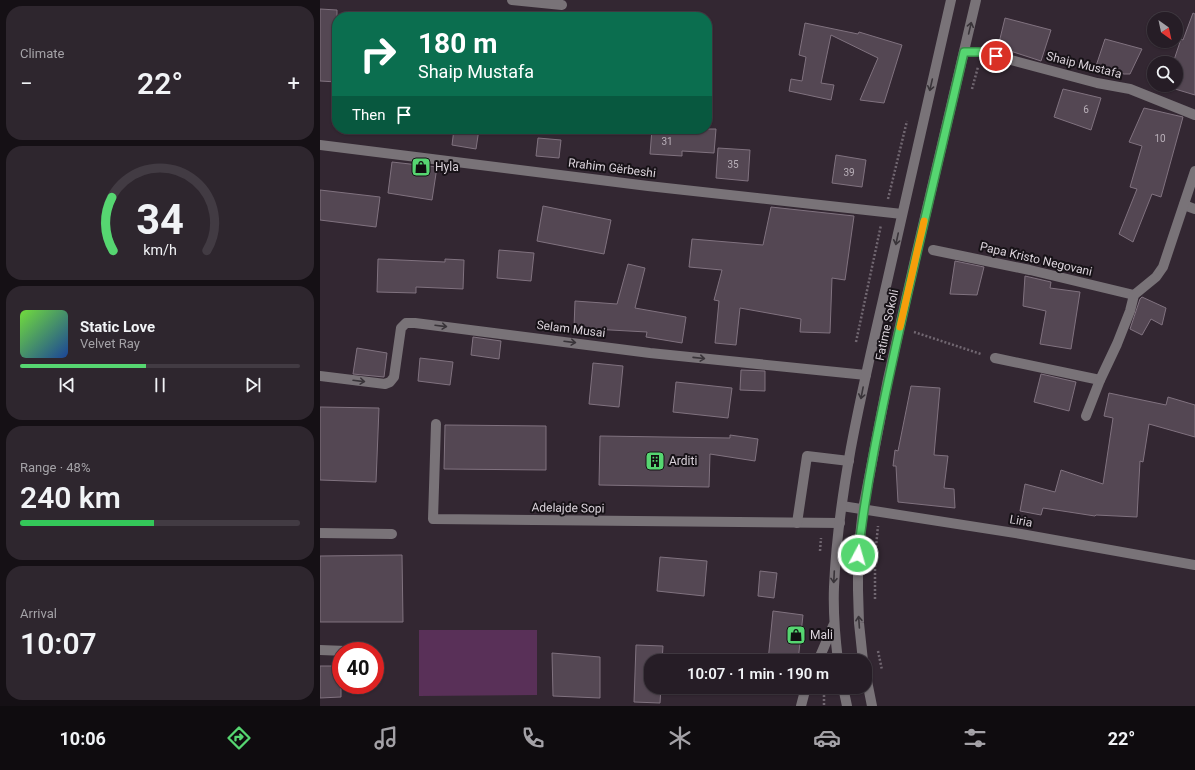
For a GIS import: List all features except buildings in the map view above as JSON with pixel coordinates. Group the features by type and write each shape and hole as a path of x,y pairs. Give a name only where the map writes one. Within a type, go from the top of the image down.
{"street":[{"path":"512,0 562,5"},
{"name":"Fatime Sokoli","path":"837,654 834,624 836,552 849,461 866,375 951,0"},
{"name":"Fatime Sokoli","path":"862,654 859,622 858,555 863,509 881,416 915,258 976,0"},
{"name":"Shaip Mustafa","path":"964,52 981,52 1097,83 1130,89 1195,115"},
{"name":"Rrahim Gërbeshi","path":"320,145 648,186 902,214"},
{"path":"1086,416 1100,380 1117,344 1130,311 1134,295 1156,278 1163,267 1195,171"},
{"path":"1184,205 1195,209"},
{"name":"Papa Kristo Negovani","path":"933,250 1030,270 1134,295"},
{"name":"Selam Musai","path":"320,376 385,384 390,382 394,377 401,328 406,324 415,323 650,353 866,375"},
{"path":"995,358 1100,380"},
{"name":"Adelajde Sopi","path":"436,424 433,519 840,523"},
{"path":"797,523 807,456 849,461"},
{"name":"Liria","path":"842,506 1021,534 1195,565"},
{"path":"320,533 392,534"},
{"path":"821,654 834,624"},
{"path":"320,650 332,650"},
{"path":"801,706 804,694"},
{"path":"844,694 847,706"},
{"path":"870,694 872,706"}],"path":[{"path":"972,90 981,52"},
{"path":"913,337 914,332 995,358"},
{"path":"875,606 875,556 880,512"},
{"path":"878,648 883,677"},
{"path":"824,694 824,706"}],"shaded area":[{"path":"419,630 537,630 537,695 419,696"}],"slow traffic":[{"path":"900,327 924,221"}],"place":[{"name":"Hyla","path":"421,167"},
{"name":"Arditi","path":"655,461"},
{"name":"Mali","path":"796,635"}],"route":[{"path":"858,555 863,509 888,379 964,52 981,52 996,56"}]}
